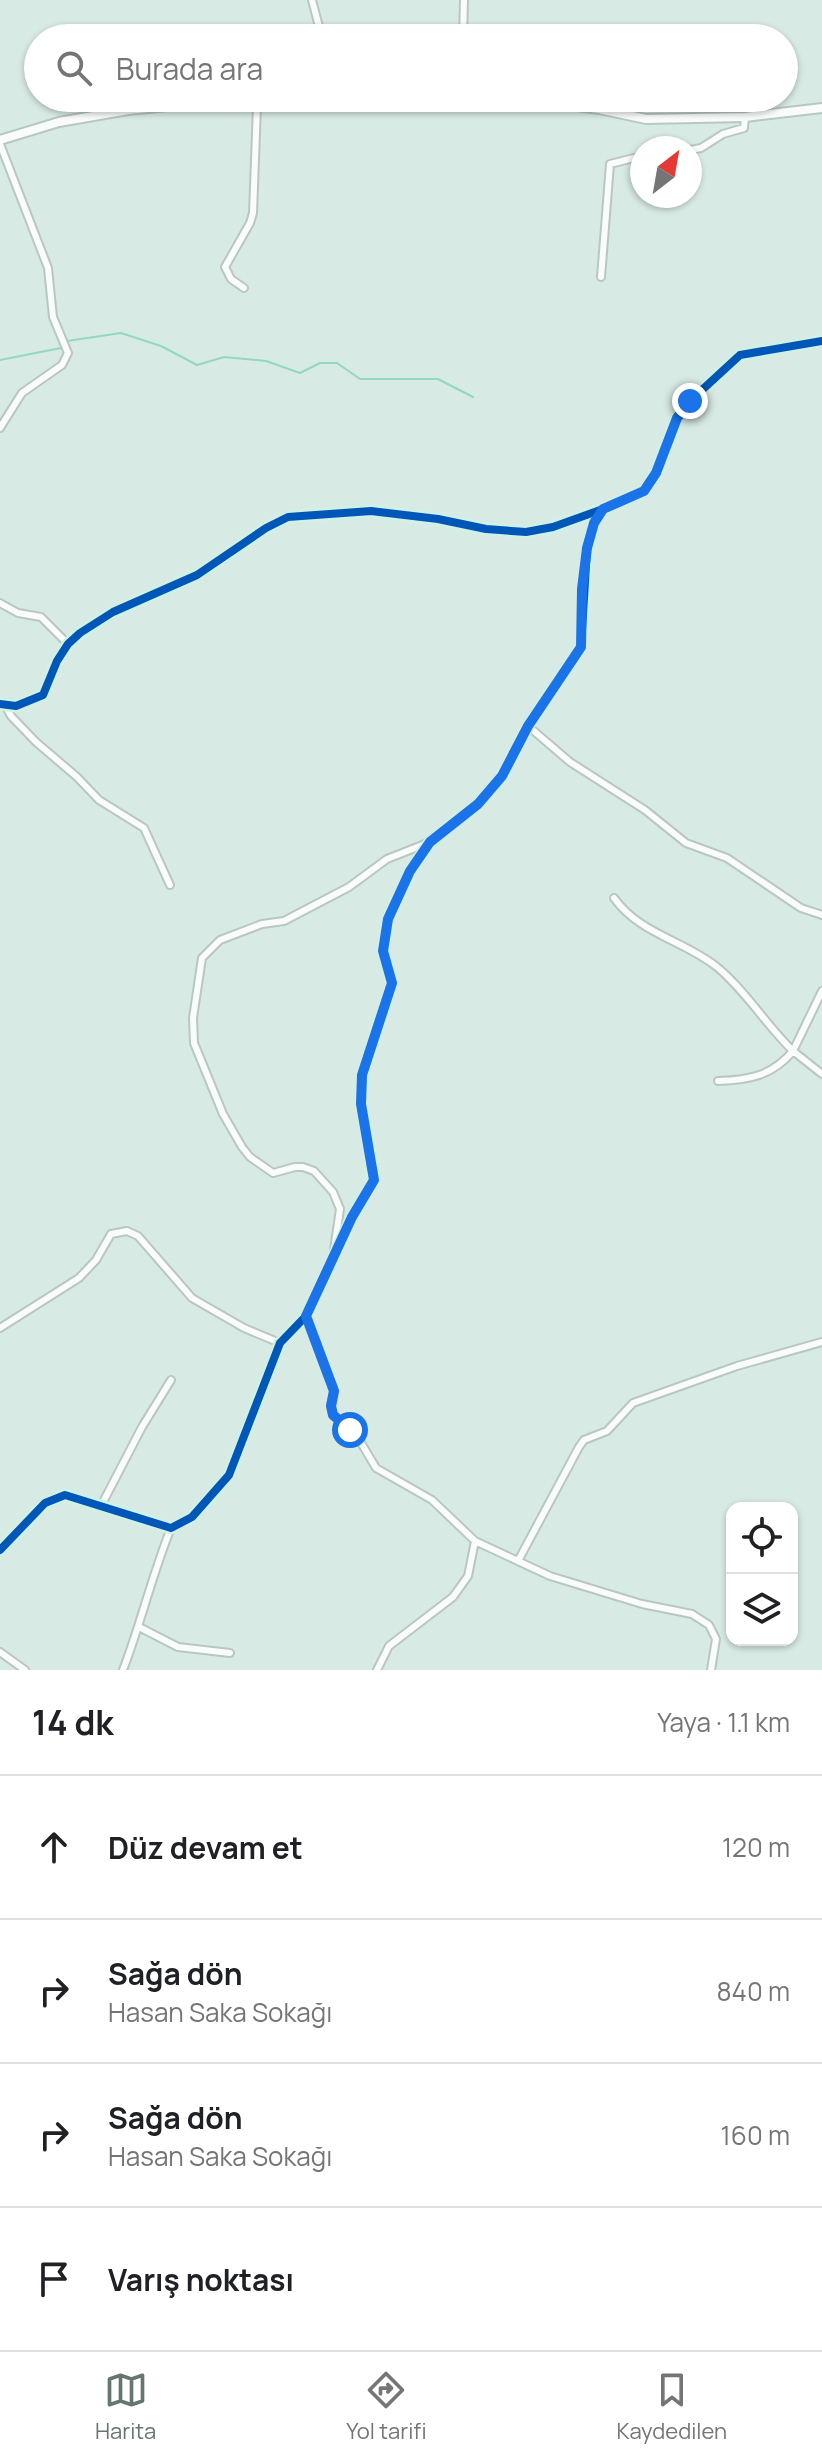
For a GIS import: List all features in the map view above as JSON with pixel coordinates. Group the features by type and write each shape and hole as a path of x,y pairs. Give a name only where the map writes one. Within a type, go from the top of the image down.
{"street":[{"path":"312,0 318,24"},
{"path":"463,24 464,0"},
{"path":"798,111 822,108"},
{"path":"0,428 22,393 62,365 68,353 53,317 48,268 1,147 59,122 116,112"},
{"path":"244,288 225,273 225,267 253,213 257,112"},
{"path":"613,112 646,119 745,117 788,112"},
{"path":"702,147 723,134 744,128 745,117"},
{"path":"601,277 610,164 630,159"},
{"path":"3,704 25,704 43,695 68,644 98,620 197,575 272,524 298,514 371,511 514,532 545,529 644,491 656,473 677,418 690,401 740,355 822,341"},
{"path":"334,1257 340,1209 333,1192 314,1171 295,1167 273,1173 250,1157 223,1114 194,1043 193,1018 202,958 220,940 262,924 284,921 349,887 387,859 430,842 478,804 502,776 528,726 581,647 582,589 587,548 594,523 603,509"},
{"path":"0,603 18,613 41,617 68,644"},
{"path":"3,704 36,742 99,800 144,828 170,885"},
{"path":"528,726 570,762 645,810 686,843 727,858 801,908 822,915"},
{"path":"123,1670 171,1528 192,1517 229,1475 280,1343 306,1316 374,1180 361,1104 362,1075 392,983 383,951 388,919 410,871 430,842"},
{"path":"614,898 624,912 639,924 697,953 722,972 793,1051 822,1074"},
{"path":"718,1081 761,1076 784,1061 793,1051 822,991"},
{"path":"0,1328 79,1278 96,1260 111,1234 127,1231 138,1236 192,1298 244,1328 280,1343"},
{"path":"306,1316 334,1391 333,1415 343,1421 360,1441 376,1468 432,1500 475,1541 550,1576 642,1604 692,1614 709,1625 716,1639 711,1670"},
{"path":"518,1561 584,1440 607,1431 633,1403 737,1366 822,1342"},
{"path":"101,1506 142,1427 171,1380"},
{"path":"0,1550 45,1503 65,1495 171,1528"},
{"path":"377,1670 389,1646 453,1597 468,1576 475,1541"},
{"path":"139,1627 178,1647 230,1653"},
{"path":"0,1652 25,1670"}],"waterway":[{"path":"67,341 121,333 161,346 197,365 224,357 266,361 300,373 320,363 337,363 360,379 438,379 473,397"},
{"path":"0,360 61,348"}],"cycle path":[{"path":"0,1550 45,1503 65,1495 171,1528 192,1517 229,1475 280,1343 306,1316 352,1217 374,1180 361,1104 362,1075 392,983 383,951 388,919 410,871 430,842 478,804 502,776 528,726 581,647 587,548 594,523 603,509 644,491 656,473 677,418 690,401 740,355 822,341"},
{"path":"0,704 16,706 43,695 57,661 80,633 113,612 197,575 266,528 288,517 371,511 526,532 553,527 603,509"}],"route":[{"path":"350,1430 333,1415 334,1391 306,1316 352,1217 374,1180 361,1104 362,1075 392,983 383,951 388,919 410,871 430,842 478,804 502,776 528,726 581,647 582,589 587,548 594,523 603,509 644,491 656,473 677,418 690,401"}]}
